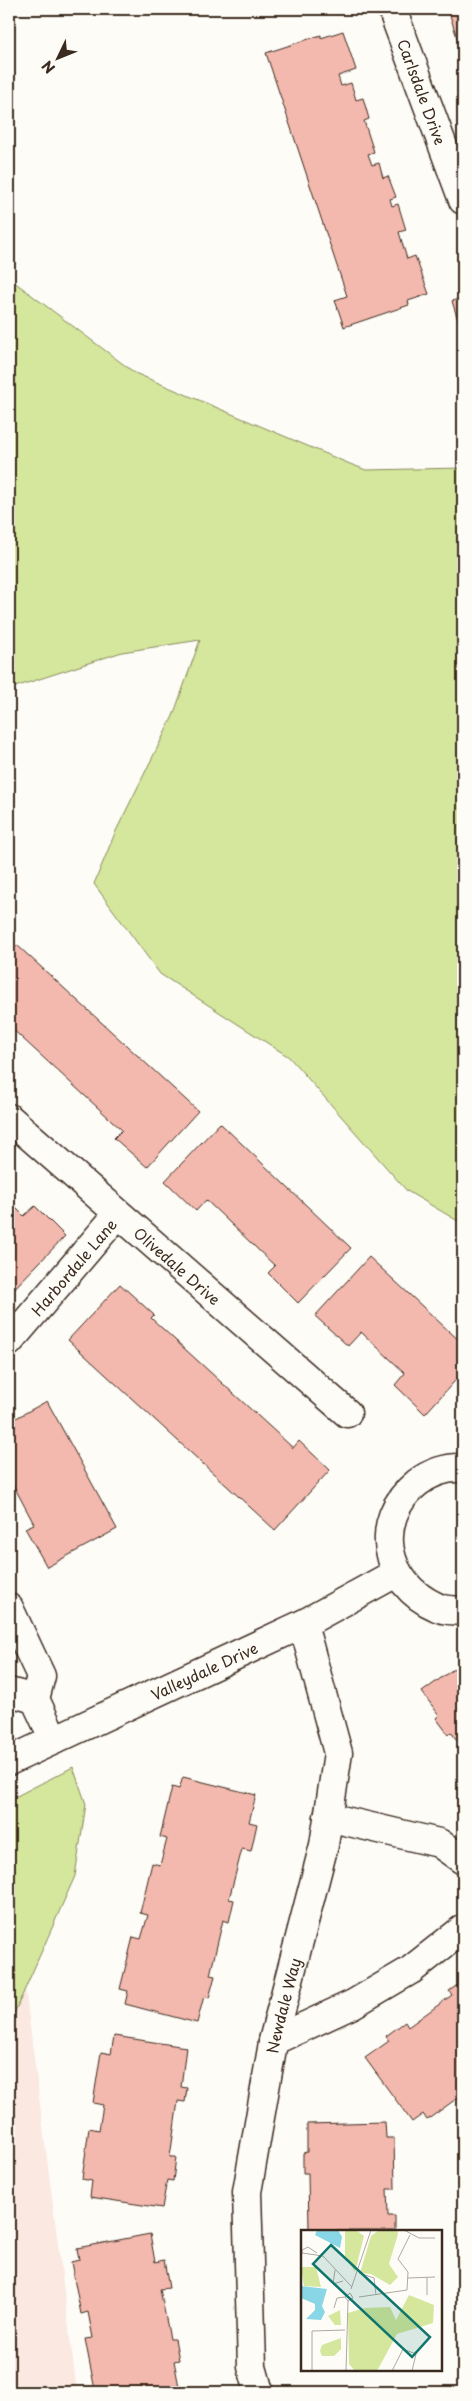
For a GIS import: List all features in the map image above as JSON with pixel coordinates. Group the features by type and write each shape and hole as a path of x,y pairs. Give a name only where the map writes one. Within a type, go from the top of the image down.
{"street":[{"name":"Carlsdale Drive","path":"392,9 463,200"},
{"name":"Olivedale Drive","path":"9,1118 347,1413"},
{"name":"Harbordale Lane","path":"9,1342 118,1214"},
{"path":"463,1468 454,1467 427,1475 405,1493 391,1517 388,1546 396,1572 414,1595 439,1608 463,1611"},
{"name":"Valleydale Drive","path":"9,1761 303,1624 396,1572"},
{"path":"10,1616 40,1676 35,1699 54,1740"},
{"name":"Newdale Way","path":"259,2392 252,2367 247,2192 274,2041 324,1845 338,1753 303,1624"},
{"path":"9,1692 35,1699"},
{"path":"328,1817 439,1843 463,1860"},
{"path":"274,2041 353,2004 412,1970 463,1929"}],"shaded area":[{"path":"25,1988 77,2392 9,2392 9,2025"}],"green space":[{"path":"9,278 135,373 350,464 366,470 463,468 463,1224 407,1191 289,1057 160,974 94,884 115,833 173,716 200,640 122,652 9,689"},
{"path":"73,1767 86,1804 75,1876 9,2025 9,1800"}],"building":[{"path":"448,9 463,9 463,42 459,44"},
{"path":"343,31 356,70 338,76 341,86 351,83 356,100 363,98 369,119 364,121 374,152 368,154 372,165 379,163 383,178 388,176 396,197 390,199 392,206 398,204 406,230 399,232 407,259 415,256 429,294 408,301 409,305 344,327 335,300 347,296 266,53 321,35 321,38"},
{"path":"463,297 463,336 452,301"},
{"path":"17,945 198,1111 147,1167 114,1138 122,1130 9,1026 9,954"},
{"path":"220,1123 351,1248 298,1303 268,1273 275,1266 206,1200 196,1211 165,1181"},
{"path":"9,1201 24,1216 35,1206 65,1236 9,1294"},
{"path":"369,1257 463,1344 463,1372 425,1414 395,1385 405,1373 361,1332 348,1346 315,1316"},
{"path":"120,1284 154,1315 151,1318 293,1448 299,1441 330,1470 275,1530 68,1340"},
{"path":"47,1401 117,1529 47,1567 25,1528 34,1524 9,1477 9,1422"},
{"path":"463,1662 463,1749 451,1732 448,1734 436,1718 439,1715 422,1692"},
{"path":"183,1777 256,1795 249,1822 257,1824 251,1851 242,1849 229,1899 234,1900 229,1922 223,1920 210,1975 215,1976 209,1998 204,1996 197,2023 125,2004 128,1991 120,1989 133,1937 141,1939 148,1915 140,1913 152,1863 160,1865 167,1839 160,1837 172,1787 179,1789"},
{"path":"463,1981 463,2094 427,2120 423,2114 412,2122 365,2058 389,2041 386,2036 405,2022 408,2027 452,1995 449,1991"},
{"path":"114,2036 186,2047 181,2087 187,2088 185,2102 178,2101 170,2157 176,2157 173,2181 167,2180 162,2208 90,2197 92,2181 82,2179 89,2128 99,2130 103,2105 93,2103 101,2052 111,2054"},
{"path":"385,2122 386,2138 394,2138 395,2189 387,2189 388,2216 395,2216 395,2230 309,2230 308,2173 303,2173 303,2153 307,2152 307,2124"},
{"path":"150,2234 155,2262 164,2260 169,2288 160,2289 170,2339 175,2339 179,2360 174,2361 180,2392 104,2392 103,2389 95,2390 85,2339 93,2338 88,2312 81,2314 71,2262 79,2260 77,2248"}]}
